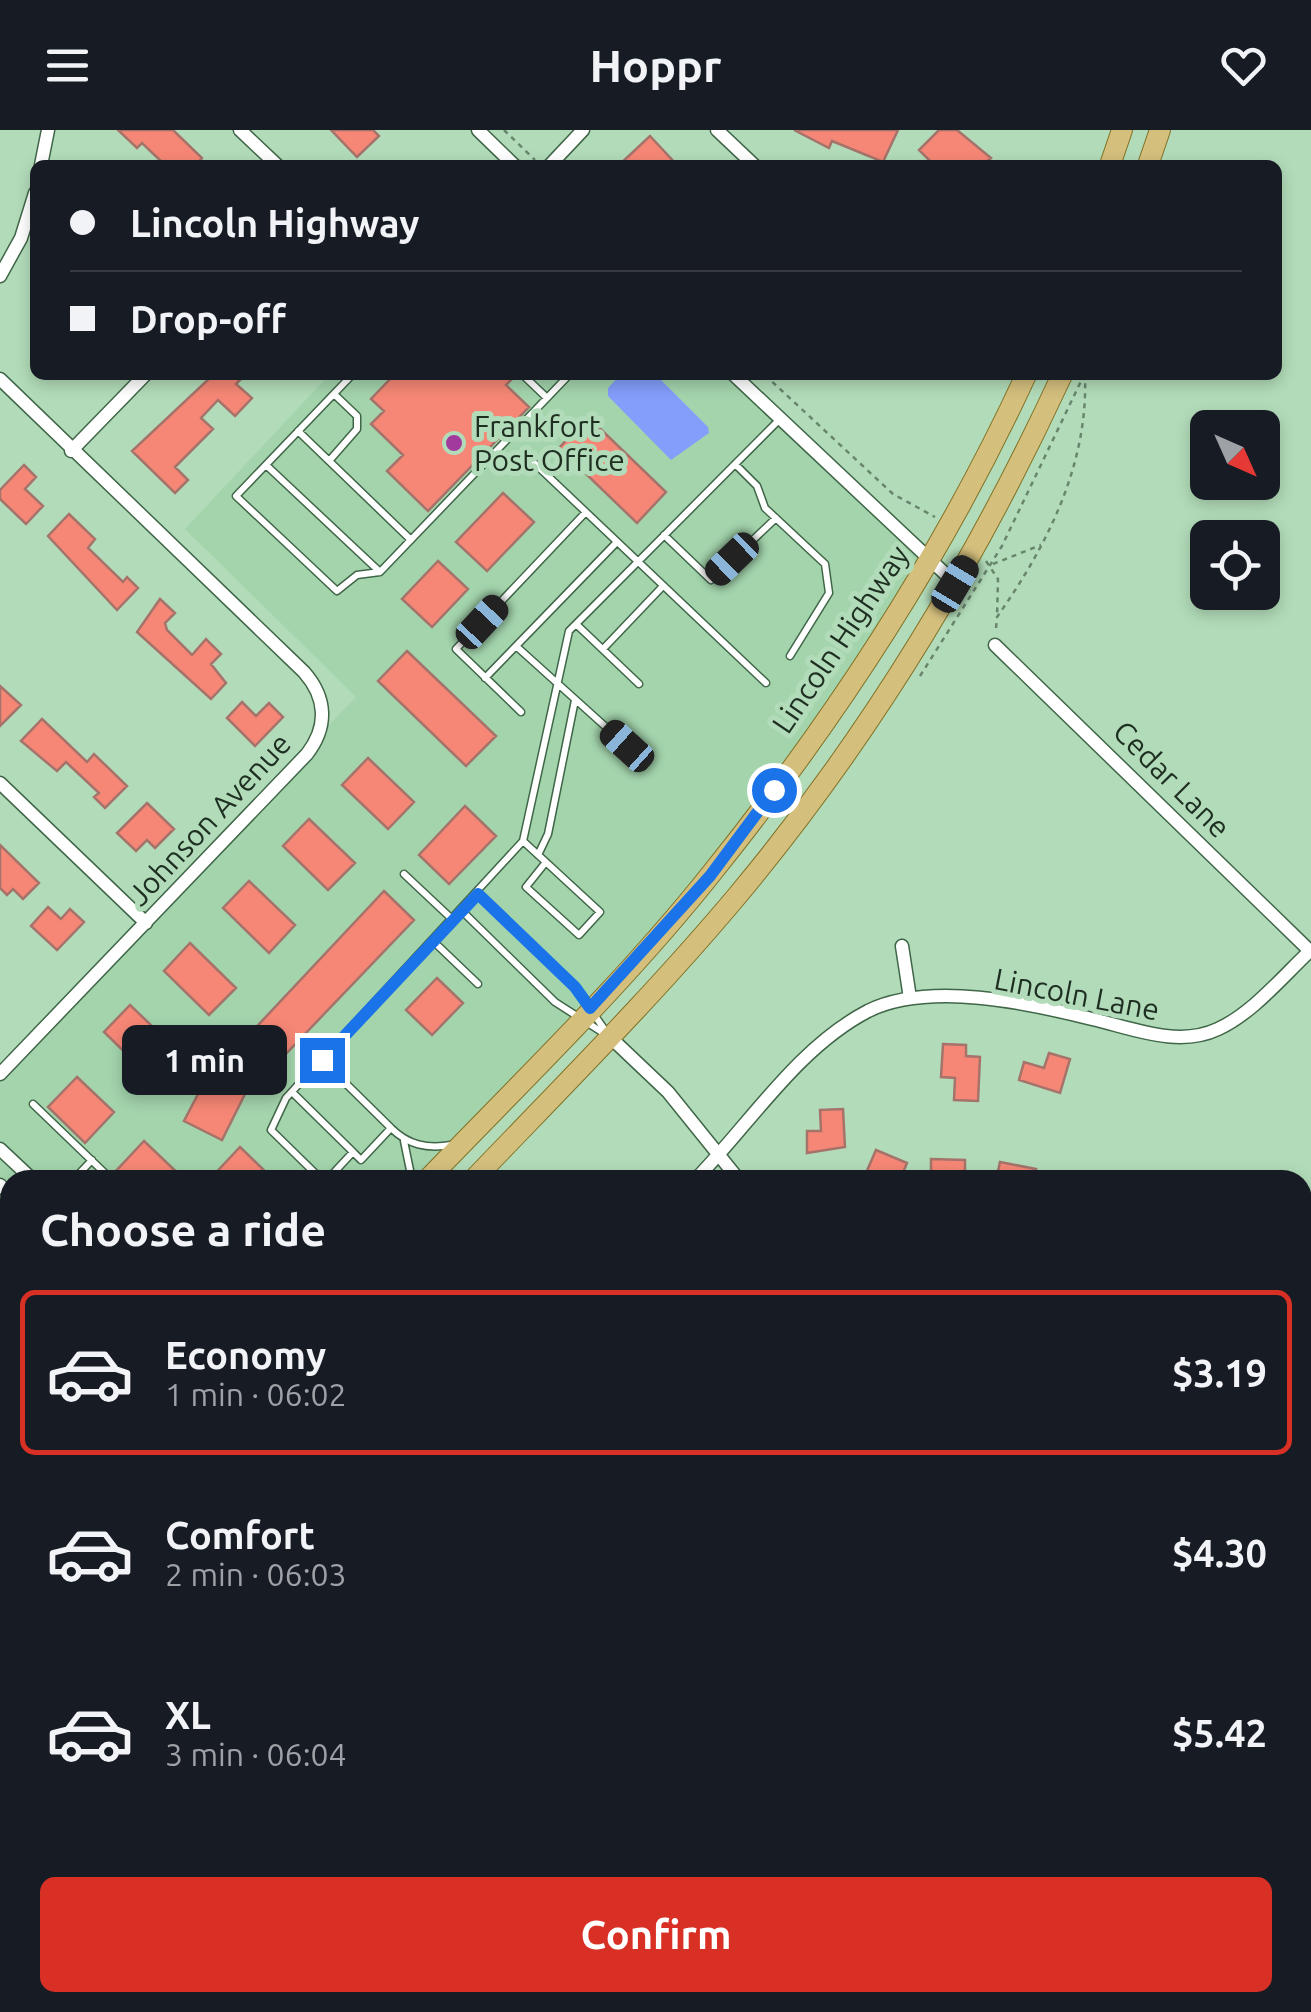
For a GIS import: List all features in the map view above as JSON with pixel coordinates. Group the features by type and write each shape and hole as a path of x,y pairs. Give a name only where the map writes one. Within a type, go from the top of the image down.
{"main road":[{"path":"1112,160 1122,130"},
{"path":"1150,160 1160,130"},
{"name":"Lincoln Highway","path":"437,1170 710,876 853,680 930,560 1023,380"},
{"path":"483,1170 610,1037 740,892 873,714 955,584 1059,380"}],"street":[{"path":"42,160 48,130"},
{"path":"240,130 272,160"},
{"path":"478,130 509,160"},
{"path":"555,160 583,130"},
{"path":"716,130 749,160"},
{"path":"0,276 13,256 30,207"},
{"name":"Johnson Avenue","path":"0,379 304,672 322,702 322,724 311,749 0,1074"},
{"path":"72,451 140,380"},
{"path":"739,380 955,584"},
{"name":"Cedar Lane","path":"996,645 1311,951"},
{"path":"0,783 146,922"},
{"path":"902,946 910,998"},
{"name":"Lincoln Lane","path":"705,1170 820,1043 872,1010 910,998 1028,1004 1170,1038 1217,1030 1256,1002 1311,951"},
{"path":"610,1037 668,1092 730,1170"},
{"path":"0,1150 22,1170"}],"lane":[{"path":"347,380 236,496 337,591 357,575 380,572 563,380"},
{"path":"528,380 547,398"},
{"path":"329,461 357,429 356,416 334,394"},
{"path":"314,1170 271,1130 272,1119 292,1092 523,841 563,649 576,624 780,419"},
{"path":"298,432 410,540"},
{"path":"531,460 766,682"},
{"path":"735,464 756,486 765,508 825,564 829,593 790,656"},
{"path":"266,465 380,572"},
{"path":"521,712 456,650 585,512"},
{"path":"664,535 711,580 776,518"},
{"path":"486,678 616,543"},
{"path":"603,648 662,586"},
{"path":"576,624 639,684"},
{"path":"516,646 627,746"},
{"path":"538,855 548,834 575,700"},
{"path":"523,841 546,862 600,912 578,936 526,887 546,862"},
{"path":"404,874 453,920"},
{"path":"478,894 575,987 584,1014 610,1037"},
{"path":"462,911 610,1037"},
{"path":"433,941 478,984"},
{"path":"322,1060 404,1141 436,1148 462,1144"},
{"path":"292,1092 361,1160 391,1128"},
{"path":"33,1104 102,1170"},
{"path":"404,1141 410,1170"},
{"path":"335,1170 353,1152"},
{"path":"82,1170 92,1160"}],"path":[{"path":"504,130 535,160"},
{"path":"770,380 893,494 930,511"},
{"path":"996,645 998,579 992,564 1083,380"},
{"path":"997,617 1042,544 1085,431 1085,380"},
{"path":"992,564 1042,544"}],"shaded area":[{"path":"324,380 730,380 922,561 824,710 707,869 427,1170 0,1170 0,1065 356,697 185,529"}],"water":[{"path":"615,380 661,380 708,427 709,433 671,460 608,396 608,388"}],"building":[{"path":"118,130 173,130 202,158 160,160 142,143 137,148"},
{"path":"331,130 373,130 379,136 357,157"},
{"path":"794,130 898,130 884,160 832,141 829,148"},
{"path":"939,130 957,130 991,158 929,160 919,150"},
{"path":"650,136 672,160 624,160"},
{"path":"208,380 240,380 236,384 252,398 235,416 218,400 201,418 213,429 175,467 188,480 175,493 132,451"},
{"name":"Frankfort Post Office","path":"389,380 511,380 506,385 529,407 428,511 387,471 403,455 371,424 384,411 371,399"},
{"path":"588,417 666,492 637,523 559,448"},
{"path":"24,465 36,477 25,489 43,506 26,524 0,499 0,490"},
{"path":"503,493 534,522 487,571 456,542"},
{"path":"69,514 95,539 88,548 123,582 127,577 138,588 117,610 48,536"},
{"path":"438,561 468,589 432,627 402,599"},
{"path":"160,599 175,613 165,623 167,630 192,655 206,639 221,654 211,664 226,683 211,699 137,632"},
{"path":"407,651 496,736 466,766 378,681"},
{"path":"0,686 21,705 0,726"},
{"path":"242,702 256,716 269,703 283,717 255,746 227,718"},
{"path":"42,719 87,762 94,754 127,786 105,808 94,797 99,793 66,762 57,771 21,741"},
{"path":"368,758 414,802 388,829 342,785"},
{"path":"147,803 174,829 155,848 147,840 136,851 117,833"},
{"path":"465,806 496,836 449,884 419,855"},
{"path":"309,819 355,863 328,890 283,846"},
{"path":"0,845 39,883 23,899 13,889 7,895 0,888"},
{"path":"249,881 295,925 269,953 223,908"},
{"path":"384,891 414,920 259,1082 230,1055"},
{"path":"48,907 61,919 70,909 84,922 57,950 31,926"},
{"path":"190,943 236,988 209,1015 164,971"},
{"path":"437,978 463,1003 432,1035 406,1010"},
{"path":"130,1005 176,1049 149,1076 104,1032"},
{"path":"943,1044 966,1045 966,1056 980,1057 978,1101 954,1100 955,1078 941,1077"},
{"path":"1049,1053 1070,1059 1060,1093 1019,1080 1024,1062 1044,1068"},
{"path":"208,1075 245,1094 222,1140 184,1121"},
{"path":"77,1077 114,1112 85,1143 48,1107"},
{"path":"843,1109 845,1147 807,1153 807,1131 821,1131 820,1110"},
{"path":"144,1141 174,1170 117,1170"},
{"path":"240,1147 264,1170 218,1170"},
{"path":"876,1150 907,1163 904,1170 867,1170"},
{"path":"931,1159 965,1160 965,1170 931,1170"},
{"path":"1000,1162 1036,1169 1036,1170 998,1170"}],"place":[{"name":"Frankfort Post Office","path":"454,443"}],"route":[{"path":"322,1060 478,894 575,987 590,1008 710,876 774,790"}]}
